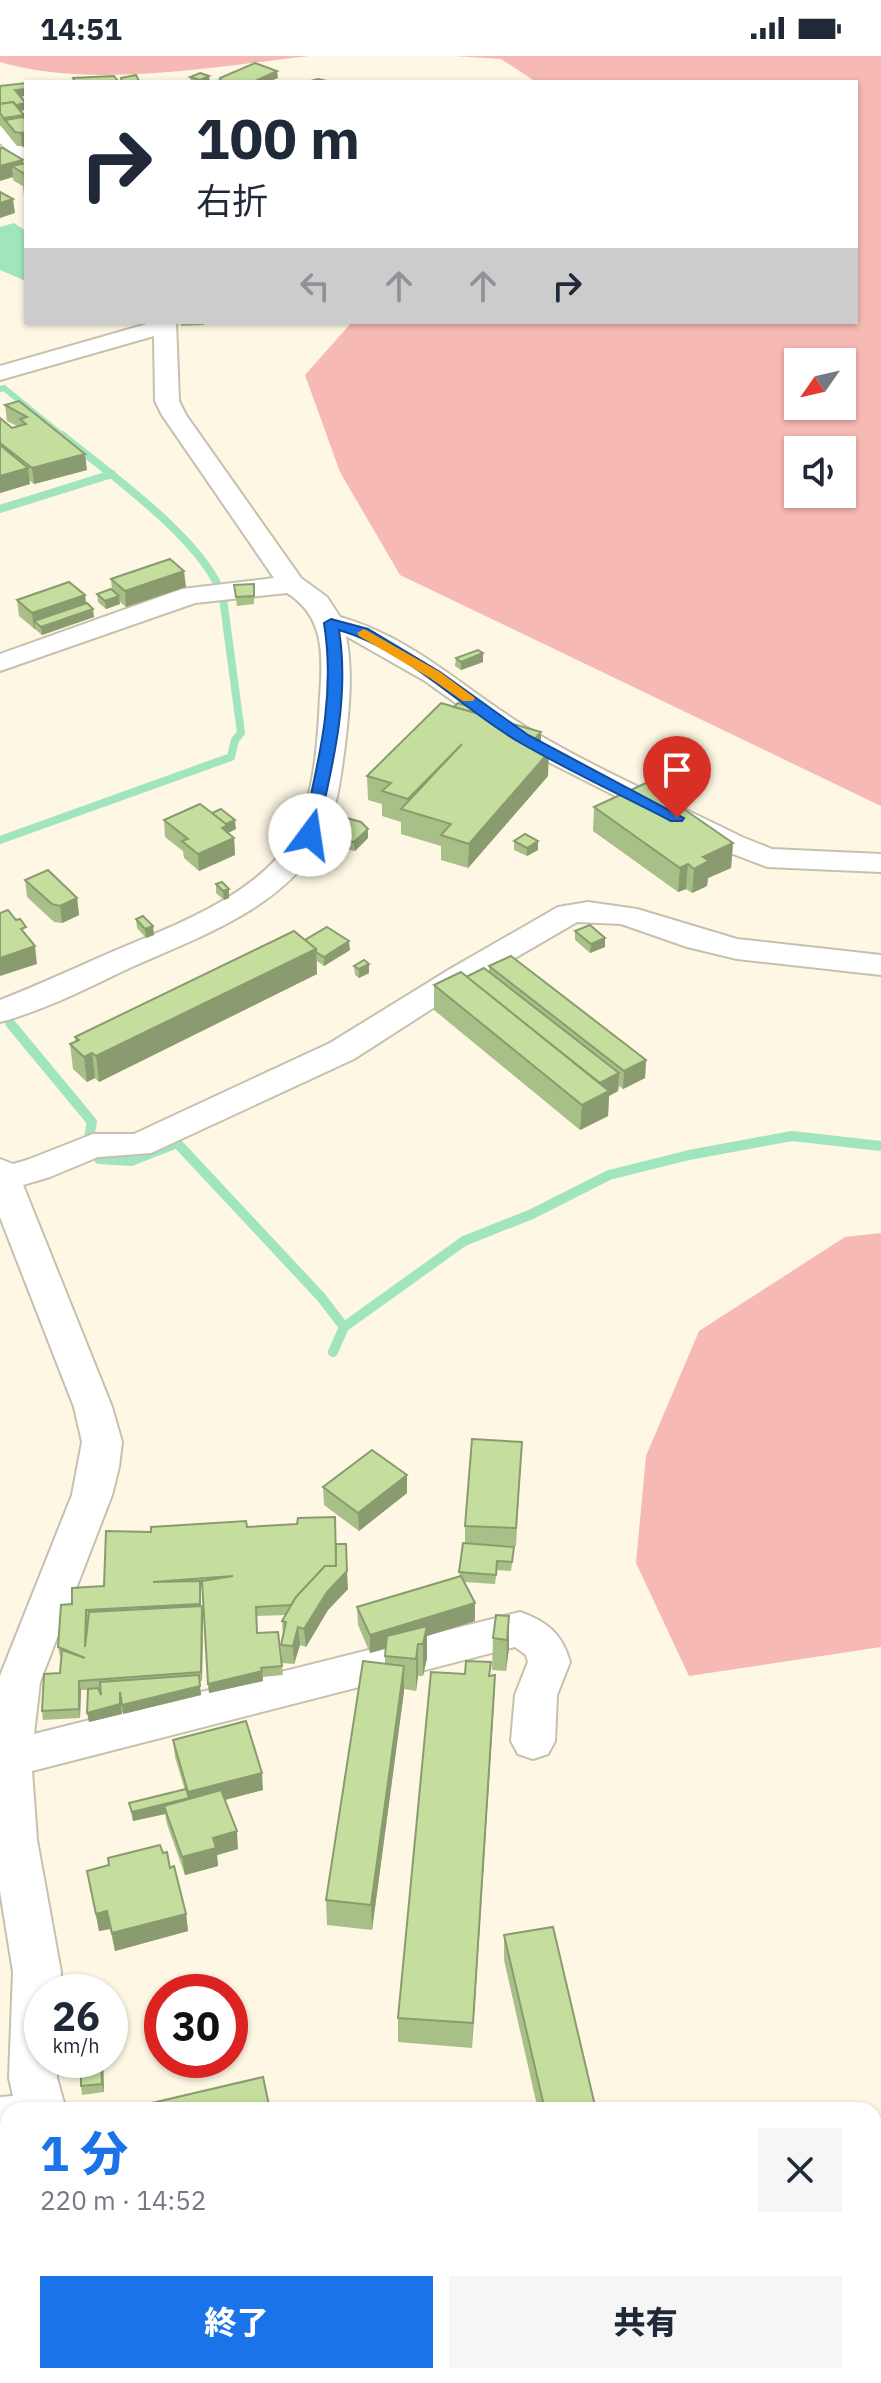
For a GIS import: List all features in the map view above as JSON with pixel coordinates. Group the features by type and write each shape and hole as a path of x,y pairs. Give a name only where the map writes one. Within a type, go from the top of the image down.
{"street":[{"path":"0,132 24,156"},
{"path":"0,373 165,324 167,401 292,584 313,594 331,623 336,656 333,729 310,835 289,863 213,919 0,1012"},
{"path":"0,663 191,595 292,584"},
{"path":"331,623 363,632 435,675 523,738 731,843 767,858 881,863"},
{"path":"24,2102 37,1972 7,1842 9,1759 19,1682 92,1495 102,1442 93,1407 2,1174 38,1169 93,1146 139,1145 342,1051 461,976 569,914 587,910 611,911 715,945 881,965"},
{"path":"9,1759 520,1629 544,1645 549,1662 536,1695 533,1741"}],"shaded area":[{"path":"0,56 309,56 194,70 113,75 35,70 0,62"},
{"path":"454,56 881,56 881,806 400,575 340,472 305,375 350,324 858,324 858,80 533,80 501,59"},
{"path":"14,223 24,230 24,280 0,270 0,227"},
{"path":"881,1233 881,1647 689,1676 636,1563 646,1456 699,1331 845,1237"}],"building":[{"path":"255,63 277,71 257,80 220,78"},
{"path":"200,73 209,76 200,80 190,77"},
{"path":"136,75 138,80 122,80"},
{"path":"114,76 117,80 74,80"},
{"path":"24,83 24,89 15,90 24,103 0,104 0,86"},
{"path":"13,102 24,115 4,118 0,113 0,104"},
{"path":"23,117 24,132 15,132 5,120"},
{"path":"0,148 3,148 23,160 0,166"},
{"path":"24,163 24,174 12,166"},
{"path":"0,192 13,199 0,203"},
{"path":"19,401 85,454 32,468 0,443 0,418 12,428 26,424 20,419 27,417 5,405"},
{"path":"0,445 28,468 0,476"},
{"path":"170,559 184,571 125,591 111,579"},
{"path":"69,582 85,595 32,613 17,600"},
{"path":"254,584 254,596 236,597 234,585"},
{"path":"111,589 119,596 105,601 97,594"},
{"path":"87,603 93,609 41,627 34,621"},
{"path":"478,650 483,653 461,662 456,658"},
{"path":"441,703 541,732 528,746 549,752 469,844 441,835 451,824 401,809 462,744 408,799 382,791 391,783 367,776"},
{"path":"458,703 483,711 480,714 454,707"},
{"path":"646,783 733,843 703,857 709,861 694,869 688,864 680,868 594,807"},
{"path":"200,804 228,825 222,828 234,838 198,854 182,841 188,839 164,820"},
{"path":"221,809 235,820 226,824 212,813"},
{"path":"343,817 361,822 368,829 354,842 345,840 338,843 324,839"},
{"path":"525,834 538,841 527,848 514,841"},
{"path":"48,870 77,898 60,906 52,904 25,880"},
{"path":"222,882 229,889 223,891 216,884"},
{"path":"8,910 26,927 21,929 35,946 0,958 0,913"},
{"path":"143,916 153,926 145,929 136,919"},
{"path":"590,925 605,938 591,944 575,931"},
{"path":"327,927 349,941 324,957 305,940"},
{"path":"294,931 316,949 96,1056 92,1053 84,1057 70,1044 79,1040 75,1037"},
{"path":"511,956 646,1060 624,1071 489,966"},
{"path":"364,960 369,964 359,969 354,966"},
{"path":"484,968 619,1073 600,1083 466,977"},
{"path":"461,972 609,1091 582,1105 434,985"},
{"path":"472,1439 522,1442 516,1528 465,1526"},
{"path":"372,1450 407,1475 358,1513 323,1487"},
{"path":"335,1517 336,1566 325,1566 291,1605 256,1607 257,1633 278,1632 282,1666 261,1668 262,1671 208,1684 202,1581 233,1576 153,1582 200,1581 200,1604 86,1610 85,1647 89,1612 202,1606 201,1672 79,1681 79,1709 42,1711 44,1674 60,1673 62,1650 85,1658 58,1647 61,1605 72,1604 72,1588 104,1586 106,1531 151,1532 151,1527 246,1521 247,1527 297,1524 298,1518"},
{"path":"463,1543 514,1547 512,1562 497,1561 496,1575 459,1572"},
{"path":"336,1544 346,1544 347,1571 327,1592 304,1629 298,1627 293,1646 281,1645 286,1622 282,1621 296,1597 325,1566 336,1566"},
{"path":"461,1576 475,1603 370,1635 357,1607"},
{"path":"496,1615 509,1616 507,1640 493,1638"},
{"path":"427,1626 423,1644 418,1644 416,1659 385,1656 387,1636"},
{"path":"363,1661 404,1666 371,1905 326,1900"},
{"path":"466,1661 491,1662 489,1676 495,1675 473,2023 398,2018 431,1672 465,1674"},
{"path":"199,1675 200,1686 122,1705 120,1692 120,1704 87,1713 88,1689 98,1688 101,1695 100,1682"},
{"path":"246,1721 262,1773 188,1792 173,1740"},
{"path":"186,1789 189,1798 132,1812 129,1803"},
{"path":"221,1790 237,1831 213,1838 216,1848 182,1857 164,1806"},
{"path":"160,1845 163,1853 167,1852 170,1868 174,1866 186,1914 112,1933 107,1911 96,1914 87,1871 109,1865 108,1858"},
{"path":"553,1927 594,2102 543,2102 504,1935"},
{"path":"263,2077 268,2102 156,2102"},
{"path":"81,2078 102,2078 102,2084 81,2086"}],"waterway":[{"path":"0,389 4,388 64,437"},
{"path":"62,435 111,474"},
{"path":"0,509 111,474"},
{"path":"0,840 231,757 235,740 241,733 223,598 213,576 177,532 111,474"},
{"path":"10,1023 92,1122 89,1137"},
{"path":"344,1327 464,1241 532,1214 609,1175 689,1155 792,1136 881,1146"},
{"path":"93,1152 99,1159 131,1161 177,1143 321,1297 344,1327"},
{"path":"333,1352 344,1327"}],"slow traffic":[{"path":"364,633 468,698"}],"route":[{"path":"310,835 333,729 336,656 331,623 363,632 435,675 523,738 677,818"}]}
